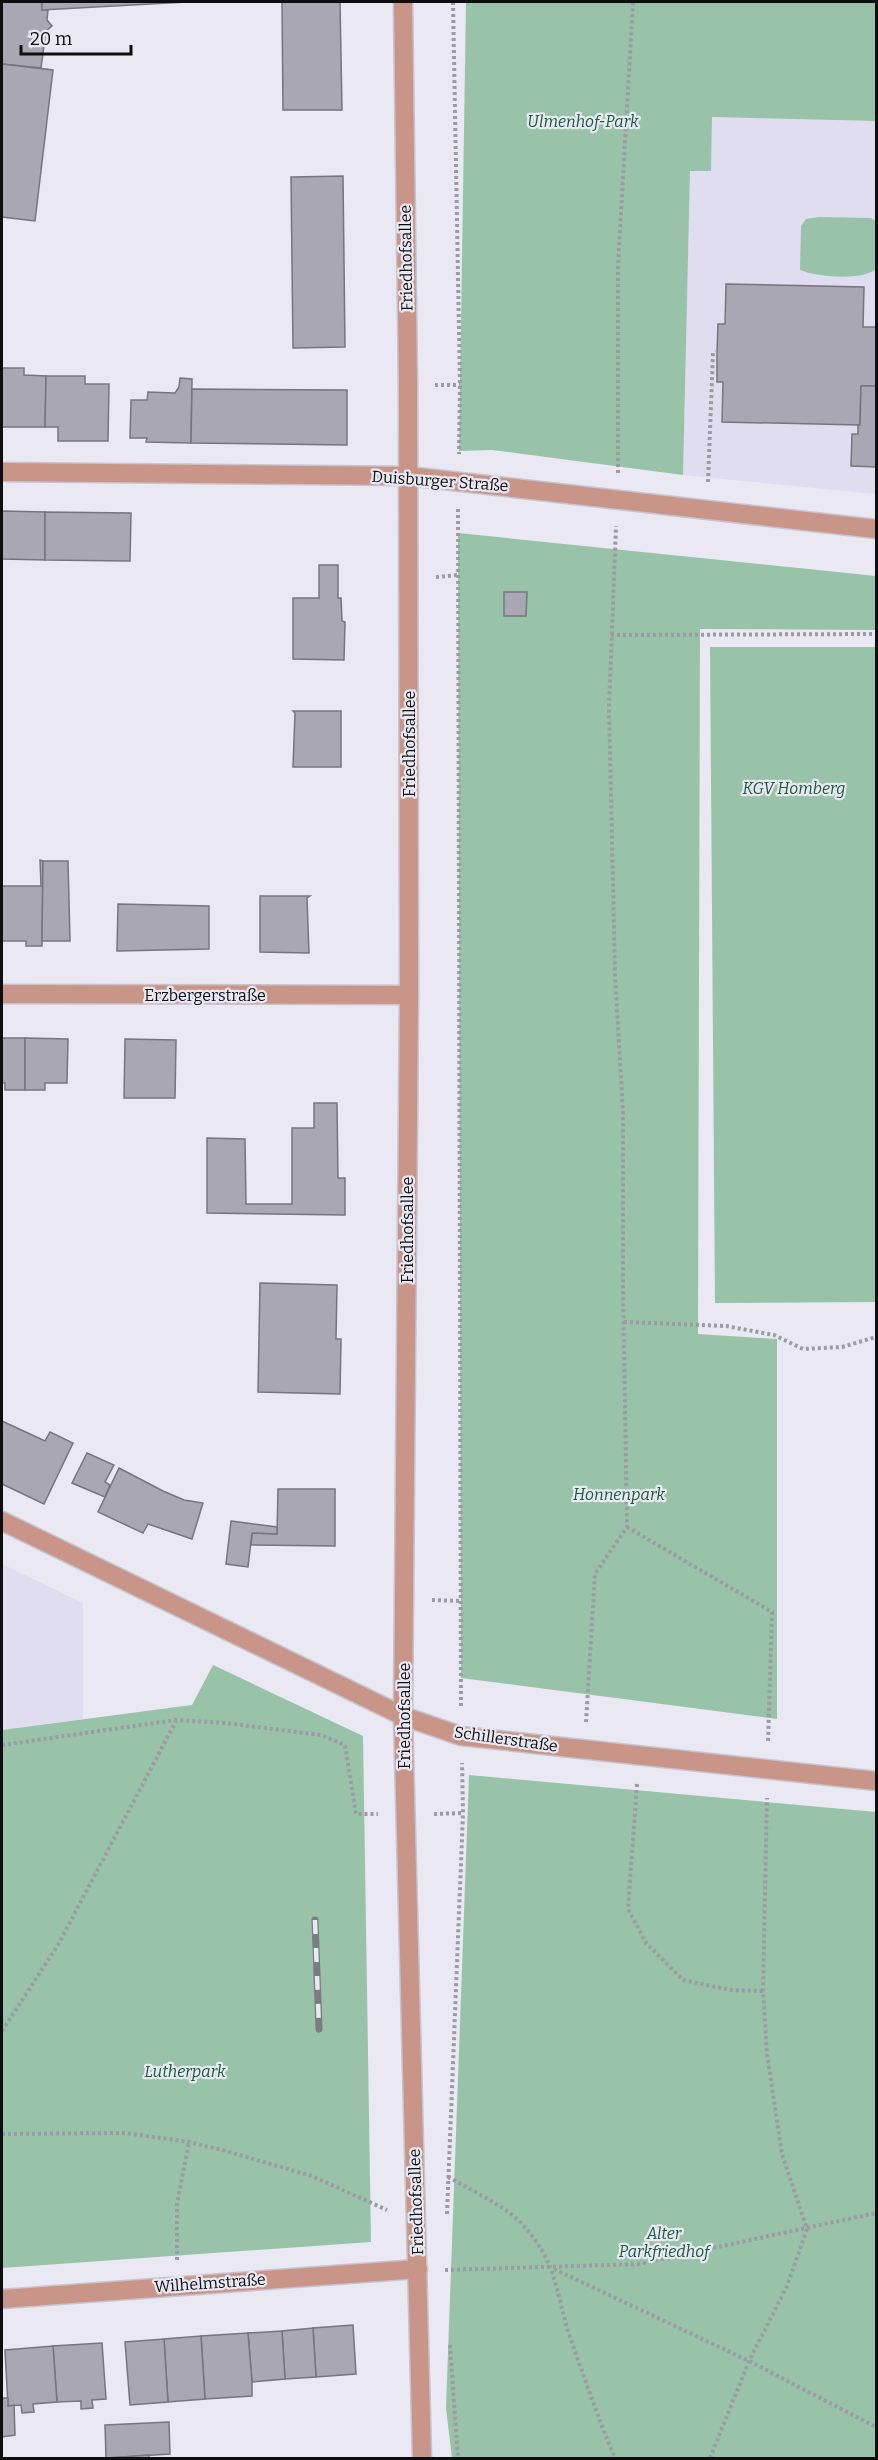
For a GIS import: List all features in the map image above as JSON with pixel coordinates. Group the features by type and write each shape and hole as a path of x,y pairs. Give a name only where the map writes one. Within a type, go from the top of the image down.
{"street":[{"name":"Friedhofsallee","path":"403,2 408,476 409,995 403,1716 422,2458"},
{"name":"Duisburger Straße","path":"2,472 408,476 876,529"},
{"name":"Erzbergerstraße","path":"2,994 409,995"},
{"name":"Schillerstraße","path":"2,1521 403,1716 461,1736 876,1781"},
{"name":"Wilhelmstraße","path":"2,2299 180,2284 418,2269"}],"path":[{"path":"446,2223 463,1813 458,480 460,385 453,2"},
{"path":"585,1750 595,1574 627,1527 623,1114 615,975 609,718 618,498 618,266 633,2"},
{"path":"707,509 712,352 717,352"},
{"path":"611,635 876,634"},
{"path":"624,1322 726,1326 774,1335 803,1349 842,1347 876,1337"},
{"path":"627,1527 772,1612 763,1991 767,2054 782,2154 807,2229 787,2286 749,2361 710,2458"},
{"path":"2,2031 58,1945 176,1720"},
{"path":"2,1745 176,1720 226,1723 321,1735 345,1745 356,1814 405,1814"},
{"path":"639,1756 628,1909 645,1943 682,1980 731,1990 763,1991"},
{"path":"2,2134 125,2133 189,2142 312,2176 416,2223"},
{"path":"180,2284 176,2244 177,2204 189,2142"},
{"path":"448,2176 516,2217 541,2246 552,2268 571,2341 587,2379 599,2421 615,2458"},
{"path":"418,2269 552,2268 639,2264 876,2213"},
{"path":"445,2270 446,2259"},
{"path":"552,2268 749,2361 876,2427"},
{"path":"450,2341 458,2458"}],"shaded area":[{"path":"712,117 876,121 876,494 683,475 690,171 711,171"},
{"path":"2,1564 83,1603 83,1719 2,1730"}],"green space":[{"name":"Ulmenhof-Park","path":"466,2 876,2 876,121 712,117 711,171 690,171 683,475 492,450 459,451"},
{"path":"871,218 876,221 876,269 861,275 839,277 800,270 801,226 806,219"},
{"name":"Honnenpark","path":"458,533 876,576 876,630 700,629 698,1334 777,1339 777,1719 461,1678"},
{"name":"KGV Homberg","path":"710,647 876,647 876,1302 715,1303"},
{"name":"Lutherpark","path":"213,1665 363,1736 371,2242 2,2268 2,1730 192,1705"},
{"name":"Alter Parkfriedhof","path":"469,1775 876,1812 876,2458 452,2458 446,2408"}],"building":[{"path":"2,2 42,2 42,10 48,10 47,20 52,26 45,32 50,41 44,46 41,68 2,64"},
{"path":"42,2 187,2 42,10"},
{"path":"282,2 340,2 342,110 283,110"},
{"path":"2,64 53,70 35,221 2,217"},
{"path":"343,176 345,347 293,348 291,177"},
{"path":"726,284 864,287 863,327 876,327 876,386 861,386 860,425 722,422 723,382 717,382 717,352 718,324 725,324"},
{"path":"2,368 24,368 24,375 46,376 45,427 2,427"},
{"path":"46,376 85,376 85,384 109,384 108,441 58,441 58,427 45,427"},
{"path":"180,378 192,379 191,443 146,442 147,438 130,438 131,400 147,400 148,392 175,393 179,387"},
{"path":"861,386 876,386 876,467 851,466 852,434 858,434 858,425 860,425"},
{"path":"192,389 347,390 347,445 191,443"},
{"path":"2,511 45,512 45,560 2,559"},
{"path":"45,512 131,513 130,561 45,560"},
{"path":"319,565 338,565 338,598 341,598 342,621 345,622 344,660 293,659 293,598 319,598"},
{"path":"504,592 527,592 526,616 504,616"},
{"path":"293,711 341,711 341,767 293,767 295,713"},
{"path":"40,860 43,861 42,946 26,946 26,941 2,941 2,886 41,886"},
{"path":"43,861 68,861 70,941 42,941"},
{"path":"260,896 310,896 307,898 309,953 260,952"},
{"path":"118,904 209,906 209,949 117,951"},
{"path":"2,1038 25,1038 25,1090 5,1090 5,1083 2,1083"},
{"path":"25,1038 68,1039 67,1083 45,1083 45,1090 25,1090"},
{"path":"125,1039 176,1040 175,1098 124,1098"},
{"path":"314,1103 337,1103 338,1178 345,1178 345,1215 207,1213 207,1138 245,1139 246,1204 292,1204 292,1128 314,1128"},
{"path":"260,1283 337,1285 336,1339 341,1339 340,1394 258,1392"},
{"path":"2,1421 45,1441 50,1432 73,1443 44,1504 2,1484"},
{"path":"87,1453 114,1465 105,1482 110,1485 105,1497 72,1483"},
{"path":"119,1468 184,1500 203,1503 192,1539 148,1524 143,1533 98,1512"},
{"path":"278,1489 335,1489 335,1546 251,1545 252,1533 277,1534"},
{"path":"231,1521 277,1527 277,1534 252,1533 248,1567 226,1564"},
{"path":"353,2325 356,2374 316,2377 313,2328"},
{"path":"313,2328 316,2377 285,2379 282,2331"},
{"path":"282,2331 285,2379 252,2382 248,2333"},
{"path":"248,2333 252,2396 205,2399 201,2336"},
{"path":"201,2336 205,2399 168,2402 164,2339"},
{"path":"164,2339 168,2402 130,2405 125,2342"},
{"path":"102,2343 106,2399 92,2400 93,2408 81,2409 81,2401 57,2402 53,2346"},
{"path":"53,2346 57,2402 33,2404 34,2412 22,2413 21,2405 8,2406 5,2350"},
{"path":"2,2398 8,2398 8,2406 14,2405 15,2435 2,2437"},
{"path":"169,2422 170,2454 106,2458 105,2425"},
{"path":"149,2455 149,2458 109,2458"}],"railway":[{"path":"315,1920 319,2029"}]}
